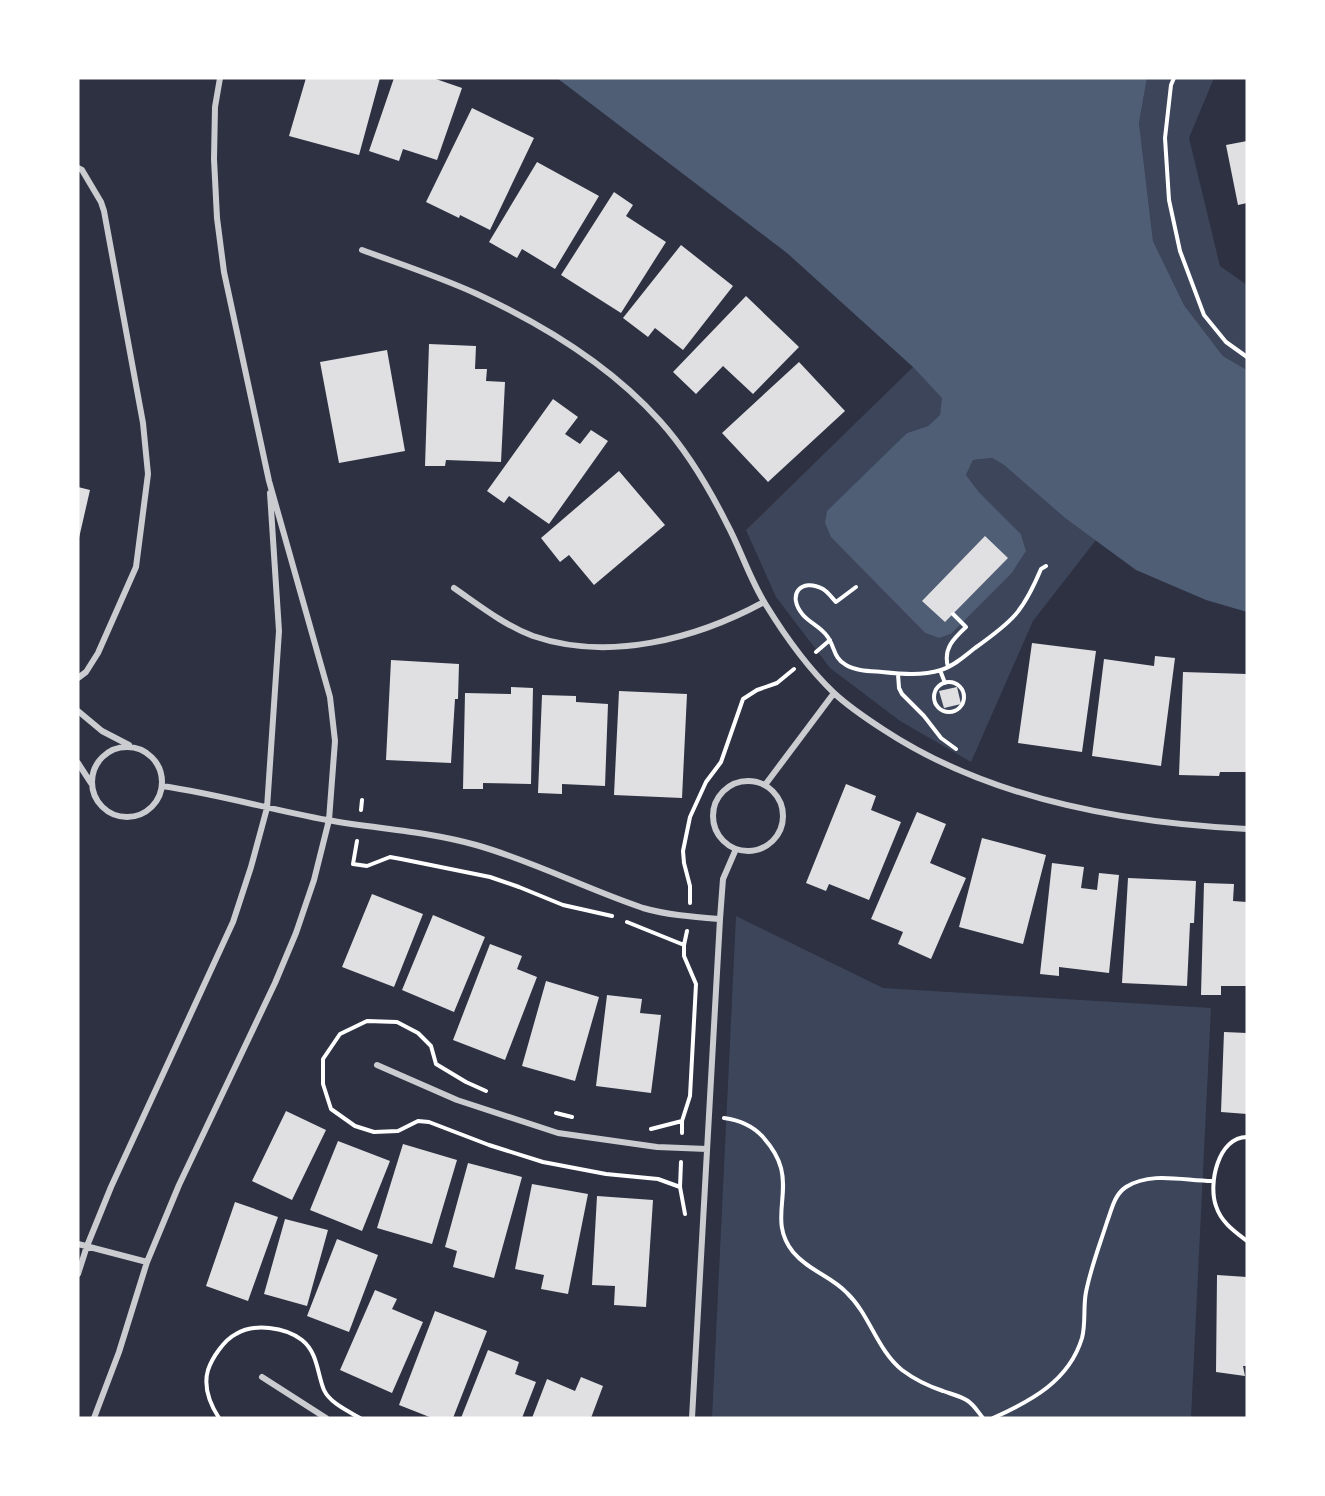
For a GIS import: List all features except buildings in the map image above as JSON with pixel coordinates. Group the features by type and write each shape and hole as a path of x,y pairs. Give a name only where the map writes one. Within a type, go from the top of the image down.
{"street":[{"path":"94,1418 119,1352 147,1262 180,1185 275,983 314,880 329,820 335,741 330,697 269,481 224,272 217,218 214,159 215,107 220,78"},
{"path":"78,168 82,170 92,186 104,211 143,423 148,474 136,567 98,653 86,672 78,678"},
{"path":"362,250 475,293 543,328 607,370 660,421 700,474 727,523 764,602 793,645 834,693 871,722 917,751 964,773 1004,787 1114,815 1165,824 1247,829"},
{"path":"78,1274 111,1187 233,922 267,808 279,631 269,481"},
{"path":"454,588 502,621 534,636 568,644 611,646 655,643 694,633 735,618 764,602"},
{"path":"765,784 834,693"},
{"path":"78,711 102,731 144,751 157,764 162,786 161,794 155,804 146,813 126,818 114,816 98,804 93,796 91,784 93,769 100,758 110,750 132,747"},
{"path":"78,764 91,784"},
{"path":"753,780 765,784 771,788 782,803 784,815 782,828 777,838 760,850 748,852 736,849 720,838 715,829 712,817 715,802 732,784 753,780"},
{"path":"162,786 202,791 267,808 475,845 526,861 586,887 645,908 720,919"},
{"path":"692,1418 723,879 736,849"},
{"path":"377,1065 457,1100 558,1133 657,1146 707,1149"},
{"path":"78,1244 147,1262"},
{"path":"262,1377 326,1418"}],"path":[{"path":"1174,78 1171,85 1165,138 1169,200 1179,251 1204,315 1226,342 1247,357"},
{"path":"856,587 836,602 824,590 810,585 797,590 795,596 798,609 826,634 836,656 848,667 898,674 922,674 948,667 1013,619 1025,604 1041,569 1046,567"},
{"path":"948,667 945,654 947,649 966,627 953,614"},
{"path":"816,652 830,640"},
{"path":"940,670 945,683"},
{"path":"685,1223 680,1188 682,1121 690,1096 696,984 684,956 690,886 683,851 690,817 706,782 721,762 743,699 757,690 777,684 791,672"},
{"path":"898,674 902,694 924,716 941,738 963,754"},
{"path":"953,682 964,694 960,707 950,712 940,709 935,703 936,691 945,683 953,682"},
{"path":"362,800 352,864 367,866 390,857 401,859 490,877 519,886 564,905 615,916"},
{"path":"624,920 684,945"},
{"path":"709,1116 736,1119 746,1123 759,1132 771,1146 781,1169 781,1225 791,1249 803,1263 846,1292 857,1304 882,1348 895,1364 919,1380 968,1401 982,1418"},
{"path":"652,1129 682,1121"},
{"path":"1247,1137 1236,1140 1225,1151 1217,1164 1212,1181 1213,1198 1221,1217 1233,1231 1247,1240"},
{"path":"993,1418 1033,1399 1048,1389 1062,1374 1074,1355 1083,1332 1085,1296 1094,1256 1113,1202 1120,1193 1127,1186 1143,1180 1212,1181"}],"shaded area":[{"path":"557,78 1147,78 1139,123 1153,241 1184,305 1223,356 1247,370 1247,612 1206,600 1136,570 1065,518 1004,465 992,458 973,460 966,475 979,492 1021,534 1026,551 1012,573 951,634 939,638 925,633 831,537 825,523 827,511 907,433 928,426 940,415 942,398 913,367 787,253"},
{"path":"1147,78 1214,78 1189,138 1220,266 1247,285 1247,370 1223,356 1184,305 1153,241 1139,123"},
{"path":"913,367 943,398 940,415 928,426 907,433 825,523 832,537 925,633 939,638 951,634 1012,573 1026,551 1021,534 979,492 966,475 973,460 992,458 1004,465 1065,518 1096,540 1033,621 971,762 900,721 830,668 776,597 746,530"},
{"path":"736,916 883,988 1211,1008 1191,1418 712,1418"}]}
